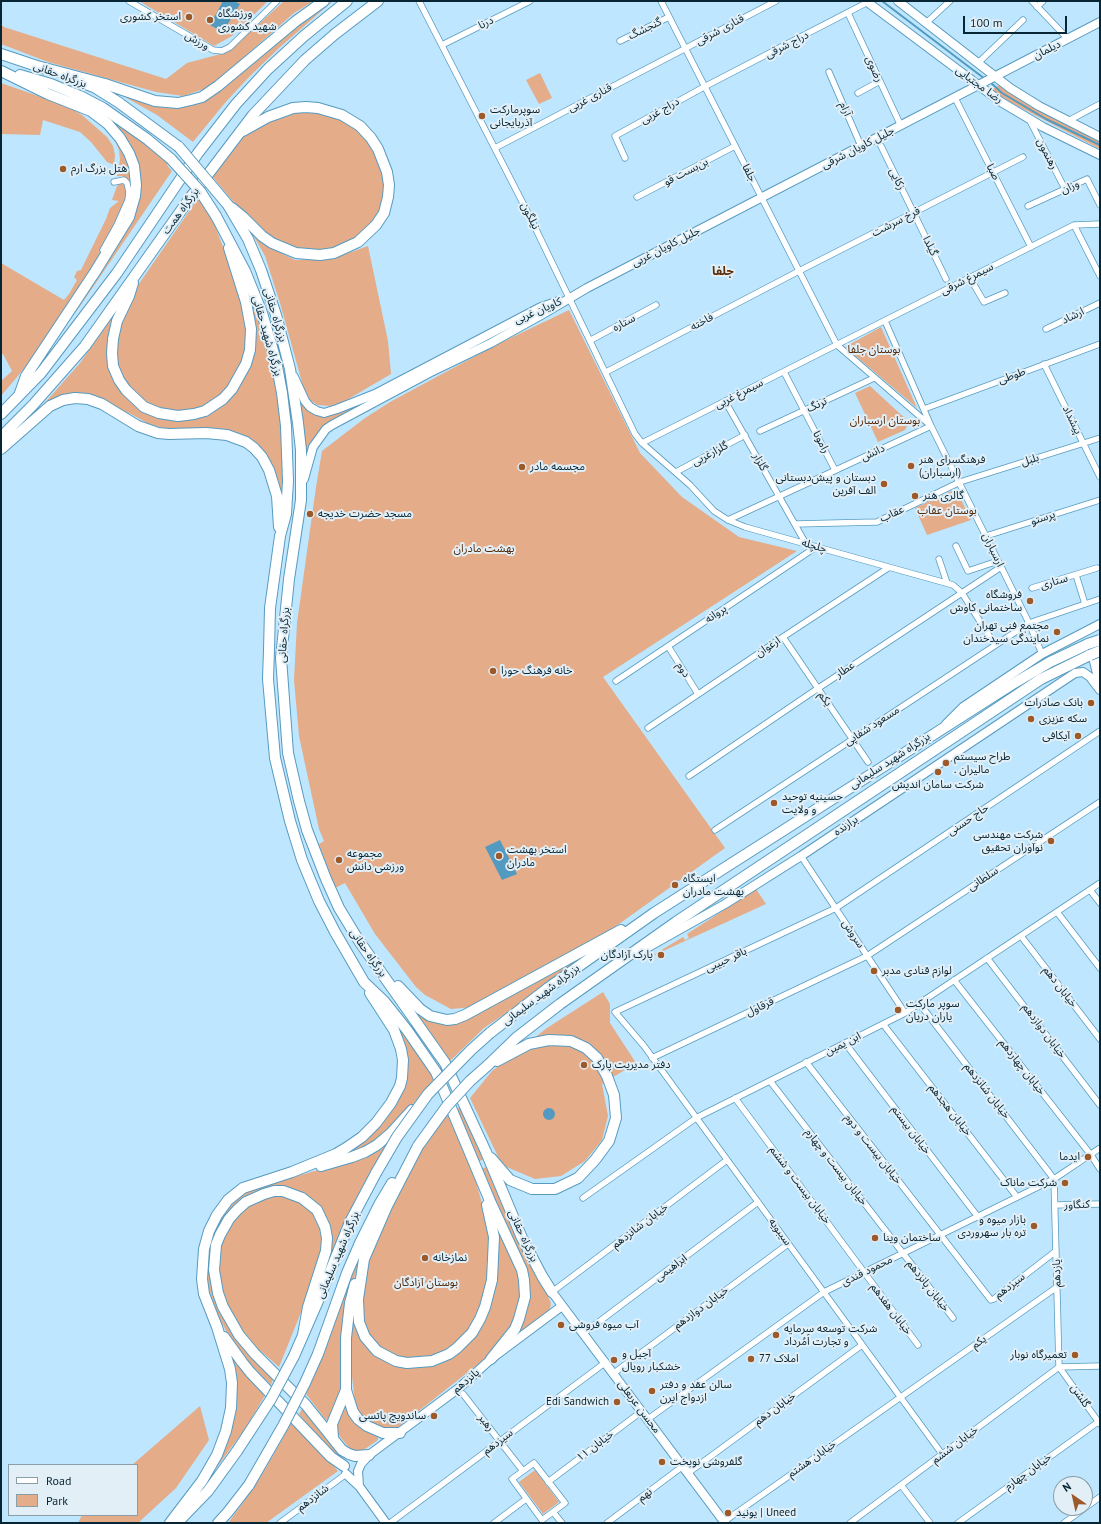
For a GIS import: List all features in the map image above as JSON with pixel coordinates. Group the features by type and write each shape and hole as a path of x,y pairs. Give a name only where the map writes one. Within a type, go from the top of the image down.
{"highway":[{"path":"41,67 105,84 155,101 178,103 191,100 202,97 218,86 296,21 324,1"},
{"name":"بزرگراه همت","path":"1,414 41,373 117,273 198,153 236,104 284,54 347,1"},
{"name":"بزرگراه همت","path":"1,437 33,405 84,346 253,115 305,60 335,34 378,1"},
{"name":"بزرگراه حقانی","path":"1,54 94,87 118,102 179,147 228,205 248,239 261,270 276,315 290,369 301,450 300,500 289,579 281,658 288,753 301,808 326,879 347,923 445,1063 486,1152 522,1238 552,1292"},
{"path":"1,70 48,94 91,111 108,124 120,138 130,153 134,166 135,196 129,217 80,296 26,376 18,398"},
{"name":"بزرگراه حقانی","path":"1,70 38,80 80,96 103,108 147,139 171,159 200,191 216,216"},
{"path":"228,205 243,217 262,236 272,243 296,253 320,256 334,253 358,242 376,225 384,213 388,197 389,185 387,172 378,149 371,138 360,126 342,116 318,108 293,108 268,117 238,134"},
{"name":"بزرگراه شهید حقانی","path":"216,216 245,271 262,313 274,355 282,393"},
{"path":"136,274 129,296 117,321 113,339 113,366 119,380 126,390 139,403 144,407 159,413 178,416 205,411 219,402 232,389 246,364 250,350 251,329 246,302 230,255 224,230"},
{"name":"بزرگراه حقانی","path":"282,393 286,426 288,481 286,514 280,536 271,602 268,679 275,758 290,821 302,860 319,901 364,982 384,1001 436,1072 480,1177 522,1270 525,1286 523,1307 519,1319 515,1329 491,1359"},
{"path":"1,449 50,406 63,400 76,398 88,399 102,404 138,426 158,433 206,433 232,436 246,442 254,448 262,457 269,470 277,496 280,536"},
{"path":"1100,640 1096,649 1095,661 1100,682"},
{"name":"بزرگراه شهید سلیمانی","path":"177,1523 208,1491 268,1404 294,1356 350,1222 376,1173 397,1138 428,1094 471,1050 490,1033 548,988 654,913 943,727 1050,662 1100,640"},
{"name":"بزرگراه شهید سلیمانی","path":"218,1523 248,1485 283,1426 305,1383 318,1354 347,1273 380,1203 393,1181 447,1106 470,1081 516,1038 604,972 682,918 1041,678 1100,651"},
{"path":"375,962 420,1009 430,1016 447,1020 455,1019 654,913"},
{"path":"170,1523 202,1481 213,1463 227,1426 232,1397 231,1374 228,1358 204,1294 202,1279 204,1250 209,1231 217,1214 228,1200 243,1188 292,1172 336,1154 362,1137 385,1112 400,1086 403,1060 399,1040 364,982"},
{"path":"486,1152 510,1180 532,1189 555,1189 578,1178 595,1160 609,1141 616,1118 614,1095 607,1076 597,1058 586,1048 571,1041 549,1040 529,1044 487,1066"},
{"path":"292,1172 325,1165 365,1152 384,1140 428,1094"},
{"path":"400,1433 383,1432 367,1426 358,1420 353,1412 346,1390 346,1338 350,1303 354,1286 364,1259 387,1206 418,1146"},
{"path":"364,1259 358,1299 359,1322 365,1337 377,1351 396,1360 407,1363 443,1357 457,1348 472,1333 480,1319 488,1298 492,1280 494,1237 480,1177"},
{"path":"303,1335 308,1308 326,1251 327,1238 325,1227 317,1210 302,1198 292,1193 274,1191 256,1196 246,1202 237,1210 224,1227 216,1245 214,1270 218,1293 228,1318 239,1335 255,1354 306,1405 342,1450 355,1456 369,1455"},
{"path":"217,1327 246,1367 345,1470"},
{"path":"333,1438 332,1424 346,1390"},
{"path":"342,1450 345,1470"}],"main road":[{"name":"رضا مجتبایی","path":"898,1 994,77 1020,95 1100,137"},
{"name":"رضا مجتبایی","path":"867,2 1001,102 1029,119 1100,155"},
{"name":"دیلمان","path":"978,86 1100,22"},
{"name":"جلیل کاویان شرقی","path":"761,198 978,86"},
{"name":"جلیل کاویان غربی","path":"570,298 761,198"},
{"name":"کاویان غربی","path":"376,397 541,307 570,298"},
{"path":"290,369 305,401 310,407 317,411 324,413 337,410 376,397"},
{"path":"300,500 309,458 313,447 320,436 326,429 376,397"},
{"path":"943,727 963,707 1042,654 1100,624"},
{"name":"برازنده","path":"604,972 725,904 801,856 1075,673 1079,671 1083,672 1090,677 1100,690"},
{"name":"محسن عربعلی","path":"552,1292 606,1362 724,1522"},
{"name":"پانزدهم","path":"369,1455 459,1388 491,1359 562,1306"},
{"path":"359,1486 358,1471 361,1464 369,1455"},
{"path":"345,1470 359,1486 386,1523"}],"street":[{"name":"ورزش","path":"129,1 213,50 222,51 230,47 277,1"},
{"name":"نیلگون","path":"419,1 495,148 591,340 635,434"},
{"name":"درنا","path":"442,45 530,1"},
{"name":"قناری شرقی","path":"685,49 776,1"},
{"path":"926,23 950,1"},
{"path":"1032,1 1068,39"},
{"path":"1037,7 1043,1"},
{"name":"جلفا","path":"663,2 704,87 837,345"},
{"name":"دراج شرقی","path":"704,87 867,2"},
{"name":"رضوی","path":"848,13 901,126"},
{"name":"گنجشگ","path":"620,41 669,17"},
{"path":"978,63 1023,20"},
{"name":"قناری غربی","path":"495,148 685,49"},
{"name":"آرام","path":"829,72 861,146"},
{"path":"858,92 880,81"},
{"name":"دراج غربی","path":"625,158 615,136 704,87"},
{"name":"صبا","path":"955,98 1031,247"},
{"path":"1068,121 1100,104"},
{"name":"رهنمون","path":"1029,119 1065,189"},
{"name":"بن‌بست قو","path":"636,197 735,146"},
{"name":"زکایی","path":"881,146 914,212"},
{"name":"فرخ سرشت","path":"799,271 1023,157"},
{"name":"وزان","path":"1028,206 1087,179 1100,204"},
{"path":"80,296 117,225 128,200 129,192 127,183 124,180 114,182"},
{"name":"گیلدا","path":"914,212 946,279"},
{"name":"سیمرغ شرقی","path":"837,345 1074,225 1100,224"},
{"path":"1074,225 1100,276"},
{"name":"فاخته","path":"606,372 799,271"},
{"path":"970,278 984,302 1004,293"},
{"name":"ارشاد","path":"1046,330 1100,303"},
{"name":"ستاره","path":"591,340 656,305"},
{"name":"ارسباران","path":"885,321 931,426 1029,623 1042,654"},
{"name":"طوطی","path":"924,409 1100,344"},
{"name":"سیمرغ غربی","path":"642,443 837,345"},
{"name":"ارسباران","path":"837,345 931,426"},
{"name":"پیشداد","path":"1044,364 1100,477"},
{"name":"رامونا","path":"784,372 835,470"},
{"name":"ترنگ","path":"760,431 874,378"},
{"name":"گلزار","path":"725,401 806,544"},
{"name":"دانش","path":"728,520 931,426"},
{"name":"چلچله","path":"635,434 642,443 676,472 714,511 728,520 745,527 953,585 962,593 995,646"},
{"name":"گلزارغربی","path":"676,472 745,435"},
{"name":"بلبل","path":"960,482 1100,438"},
{"name":"عقاب","path":"795,524 878,522 960,482"},
{"name":"پرستو","path":"986,536 1100,500"},
{"name":"پروانه","path":"616,680 816,546"},
{"path":"956,546 968,571 998,561"},
{"path":"939,559 947,583"},
{"name":"عطار","path":"690,776 817,689 1001,567"},
{"name":"ارغوان","path":"648,728 783,636 888,568"},
{"name":"ستاری","path":"1032,588 1097,568"},
{"name":"ستاری","path":"1076,575 1085,604"},
{"path":"1029,623 1100,599"},
{"name":"مسعود شفاپی","path":"715,830 1029,623"},
{"name":"یکم","path":"783,636 817,689 868,762"},
{"name":"دوم","path":"668,646 698,694"},
{"name":"حاج حسنی","path":"836,908 1100,731"},
{"name":"سلطانی","path":"867,956 1100,802"},
{"name":"سروش","path":"801,856 905,1013"},
{"name":"ابن یمین","path":"583,1198 696,1118 905,1013 1100,883"},
{"path":"1090,890 1100,903"},
{"name":"باقر حبیبی","path":"615,1012 836,908"},
{"path":"1057,912 1100,968"},
{"name":"خیابان دهم","path":"1021,936 1100,1039"},
{"name":"قرقاول","path":"652,1058 867,956"},
{"name":"خیابان دوازدهم","path":"987,958 1100,1105"},
{"name":"خیابان چهاردهم","path":"954,980 1100,1169"},
{"name":"خیابان شانزدهم","path":"919,1003 1054,1179"},
{"name":"سیبویه","path":"615,1012 652,1058 942,1454"},
{"name":"خیابان هجدهم","path":"883,1024 1017,1197"},
{"name":"خیابان بیستم","path":"845,1043 978,1217"},
{"name":"خیابان بیست و دوم","path":"806,1062 940,1235"},
{"name":"خیابان بیست و چهارم","path":"770,1081 903,1254"},
{"name":"خیابان بیست و ششم","path":"735,1098 864,1272"},
{"name":"محمود قندی","path":"648,1419 824,1292 1054,1179 1100,1148"},
{"name":"خیابان شانزدهم","path":"552,1292 727,1160"},
{"name":"یازدهم","path":"1054,1179 1059,1368"},
{"name":"ابراهیمی","path":"584,1334 758,1202"},
{"name":"کنگاور","path":"1055,1206 1100,1204"},
{"name":"سیزدهم","path":"940,1235 991,1300 1056,1251"},
{"name":"خیابان دوازدهم","path":"614,1373 788,1244"},
{"name":"خیابان پانزدهم","path":"903,1254 952,1318"},
{"name":"خیابان هفدهم","path":"864,1272 918,1345"},
{"name":"یکم","path":"900,1396 1057,1287"},
{"name":"خیابان دهم","path":"686,1470 862,1345"},
{"name":"سیزدهم","path":"390,1523 606,1362"},
{"path":"1059,1368 1100,1366"},
{"name":"گلشن","path":"1059,1368 1099,1423"},
{"name":"خیابان ششم","path":"850,1523 1059,1368"},
{"name":"رهبر","path":"463,1394 523,1471"},
{"name":"خیابان هشتم","path":"724,1522 900,1396"},
{"name":"خیابان ۱۱","path":"548,1482 642,1411"},
{"name":"خیابان چهارم","path":"958,1523 1099,1423"},
{"path":"534,1463 548,1482 565,1503 542,1520 512,1479 534,1463"},
{"name":"شانزدهم","path":"280,1523 345,1470"},
{"name":"نهم","path":"607,1523 686,1470"},
{"path":"901,1485 930,1523"},
{"path":"1064,1523 1100,1497"},
{"path":"494,1523 526,1498"},
{"path":"553,1512 562,1523"}],"green space":[{"name":"ورزشگاه شهید کشوری","path":"139,1 268,1 232,36 214,46"},
{"path":"284,1 314,1 294,13 210,87 183,96 156,92 48,62 1,44 1,25 166,79 187,63 228,52"},
{"path":"332,1 248,78 224,104 193,142 157,115 116,92 153,105 217,92 235,79 297,25"},
{"path":"540,73 552,98 539,104 526,80"},
{"path":"30,80 77,99 98,110 169,162 167,165 172,171 78,309 47,348 138,189 115,129"},
{"path":"1,83 67,106 82,115 107,137 113,146 115,155 114,165 107,162 91,142 80,132 43,120 40,135 1,134"},
{"path":"999,85 1039,110 1100,141 1100,149 1010,102 992,90"},
{"path":"292,111 314,111 346,121 371,143 383,168 385,196 377,219 358,237 345,245 313,253 282,245 247,218 211,175 240,140 259,124"},
{"path":"105,125 130,161 131,187 128,179 122,176 117,176 120,160 119,150"},
{"path":"121,183 125,185 127,193 125,203 114,227 83,283 33,358 1,396 1,381 12,371 3,354 1,354 1,263 64,300 77,280 74,277 77,271 81,270 110,208 119,201 112,200 117,186"},
{"path":"199,197 214,223 232,271 247,324 245,355 236,378 216,400 193,411 171,412 145,404 123,380 117,367 115,338 136,288"},
{"path":"253,235 273,249 295,260 324,259 340,256 368,246 388,341 391,374 345,401 331,406 317,405 309,399 303,386 280,303 265,256"},
{"path":"240,272 262,327 275,377 282,440 280,517 280,497 247,437 218,428 185,430 167,429 149,424 131,414 79,394 27,423 80,363 126,298 109,355 136,406 205,414 251,357"},
{"name":"بهشت مادران","path":"569,310 640,453 682,497 739,537 797,551 603,677 725,848 619,924 574,952 475,1007 451,1009 425,995 416,987 375,934 345,883 335,888 319,844 324,841 319,829 299,736 294,680 297,623 322,451 365,418 390,402 494,346"},
{"name":"بوستان جلفا","path":"881,327 917,408 845,347"},
{"path":"296,386 314,413 363,402 328,423 307,461"},
{"name":"بوستان ارسباران","path":"870,386 909,422 905,430 878,442 855,393"},
{"name":"بوستان عقاب","path":"956,489 971,520 927,535 915,508"},
{"path":"756,889 766,904 650,957 683,937 685,940 689,938 687,934"},
{"path":"621,931 537,992 484,1028 449,1062 406,999 441,1022"},
{"path":"603,992 610,1004 610,1023 636,1063 602,1084 608,1116 602,1140 585,1161 561,1176 535,1179 502,1165 470,1098 492,1071 547,1028"},
{"path":"386,1013 404,1033 434,1079 386,1136 373,1145 323,1162 355,1145 404,1077"},
{"path":"463,1103 485,1159 476,1162 456,1111"},
{"name":"بوستان آزادگان","path":"450,1112 473,1171 491,1236 487,1289 474,1325 452,1348 437,1356 415,1360 393,1356 373,1342 361,1317 365,1272 390,1207 411,1166 428,1139"},
{"path":"394,1132 351,1210 335,1244 313,1302 326,1261 322,1214 275,1189 225,1221 211,1275 250,1356 273,1379 271,1385 248,1362 227,1333 217,1313 206,1275 208,1251 212,1235 224,1213 240,1196 255,1188 350,1161"},
{"path":"487,1167 545,1287 551,1304 547,1312 499,1352 528,1289 479,1169"},
{"path":"268,1195 289,1195 314,1211 325,1239 318,1270 279,1367 256,1347 232,1317 216,1273 223,1235 241,1209"},
{"path":"491,1208 521,1275 522,1292 513,1324 492,1353 394,1430 370,1425 360,1414 355,1403 349,1349 353,1308 356,1318 386,1361 452,1357 466,1346 482,1325 489,1305"},
{"path":"374,1223 359,1262 346,1306 341,1392 330,1420 326,1420 306,1394 348,1281"},
{"path":"226,1345 267,1392 245,1429 208,1479 232,1412"},
{"path":"345,1397 378,1435 378,1440 362,1451 355,1452 350,1449 333,1428"},
{"path":"200,1406 209,1440 176,1488 138,1523 78,1523 82,1516 138,1516 138,1464 133,1464"},
{"path":"302,1409 330,1444 336,1448 338,1453 336,1456 299,1414"},
{"path":"293,1420 338,1471 266,1523 228,1523 267,1466"},
{"path":"535,1470 559,1502 543,1514 519,1482"}],"water":[{"path":"223,1 234,1 240,4 223,32 210,25"},
{"name":"استخر بهشت مادران","path":"500,840 517,874 502,880 485,847"},
{"path":"551,1108 554,1109 554,1119 547,1120 544,1119 543,1112 544,1109"}],"waterway":[{"path":"882,1 985,79"},
{"path":"989,81 1002,93 1046,119 1100,145"}],"place":[{"name":"استخر کشوری","path":"189,17"},
{"name":"ورزشگاه شهید کشوری","path":"210,20"},
{"name":"سوپرمارکت آذربایجانی","path":"482,116"},
{"name":"هتل بزرگ ارم","path":"63,169"},
{"name":"فرهنگسرای هنر (ارسباران)","path":"911,466"},
{"name":"مجسمه مادر","path":"522,467"},
{"name":"دبستان و پیش‌دبستانی الف آفرین","path":"884,484"},
{"name":"گالری هنر","path":"915,496"},
{"name":"مسجد حضرت خدیجه","path":"310,514"},
{"name":"فروشگاه ساختمانی کاوش","path":"1030,601"},
{"name":"مجتمع فنی تهران نمایندگی سیدخندان","path":"1057,632"},
{"name":"خانه فرهنگ حورا","path":"493,671"},
{"name":"بانک صادرات","path":"1091,703"},
{"name":"سکه عزیزی","path":"1031,719"},
{"name":"آیکافی","path":"1078,736"},
{"name":"طراح سیستم . مالیران","path":"946,763"},
{"name":"شرکت سامان اندیش","path":"938,772"},
{"name":"حسینیه توحید و ولایت","path":"774,803"},
{"name":"شرکت مهندسی نوآوران تحقیق","path":"1051,841"},
{"name":"استخر بهشت مادران","path":"499,856"},
{"name":"مجموعه ورزشی دانش","path":"339,860"},
{"name":"ایستگاه بهشت مادران","path":"675,885"},
{"name":"پارک آزادگان","path":"661,955"},
{"name":"لوازم قنادى مدبر","path":"874,971"},
{"name":"سوپر مارکت یاران دریان","path":"898,1010"},
{"name":"دفتر مدیریت پارک","path":"584,1065"},
{"name":"ایدما","path":"1088,1157"},
{"name":"شرکت ماناک","path":"1065,1183"},
{"name":"بازار میوه و تره بار سهروردی","path":"1034,1226"},
{"name":"ساختمان وینا","path":"875,1238"},
{"name":"نمازخانه","path":"425,1258"},
{"name":"آب میوه فروشی","path":"561,1325"},
{"name":"شرکت توسعه سرمایه و تجارت اَمُرداد","path":"776,1335"},
{"name":"تعمیرگاه نوبار","path":"1075,1355"},
{"name":"املاک 77","path":"751,1359"},
{"name":"آجیل و خشکبار رویال","path":"614,1360"},
{"name":"سالن عقد و دفتر ازدواج ایرن","path":"652,1391"},
{"name":"Edi Sandwich","path":"617,1402"},
{"name":"ساندویچ پاتسی","path":"434,1416"},
{"name":"گلفروشی نوبخت","path":"662,1462"},
{"name":"یونید | Uneed","path":"728,1513"}],"district":[{"name":"جلفا","path":"723,272"}]}
